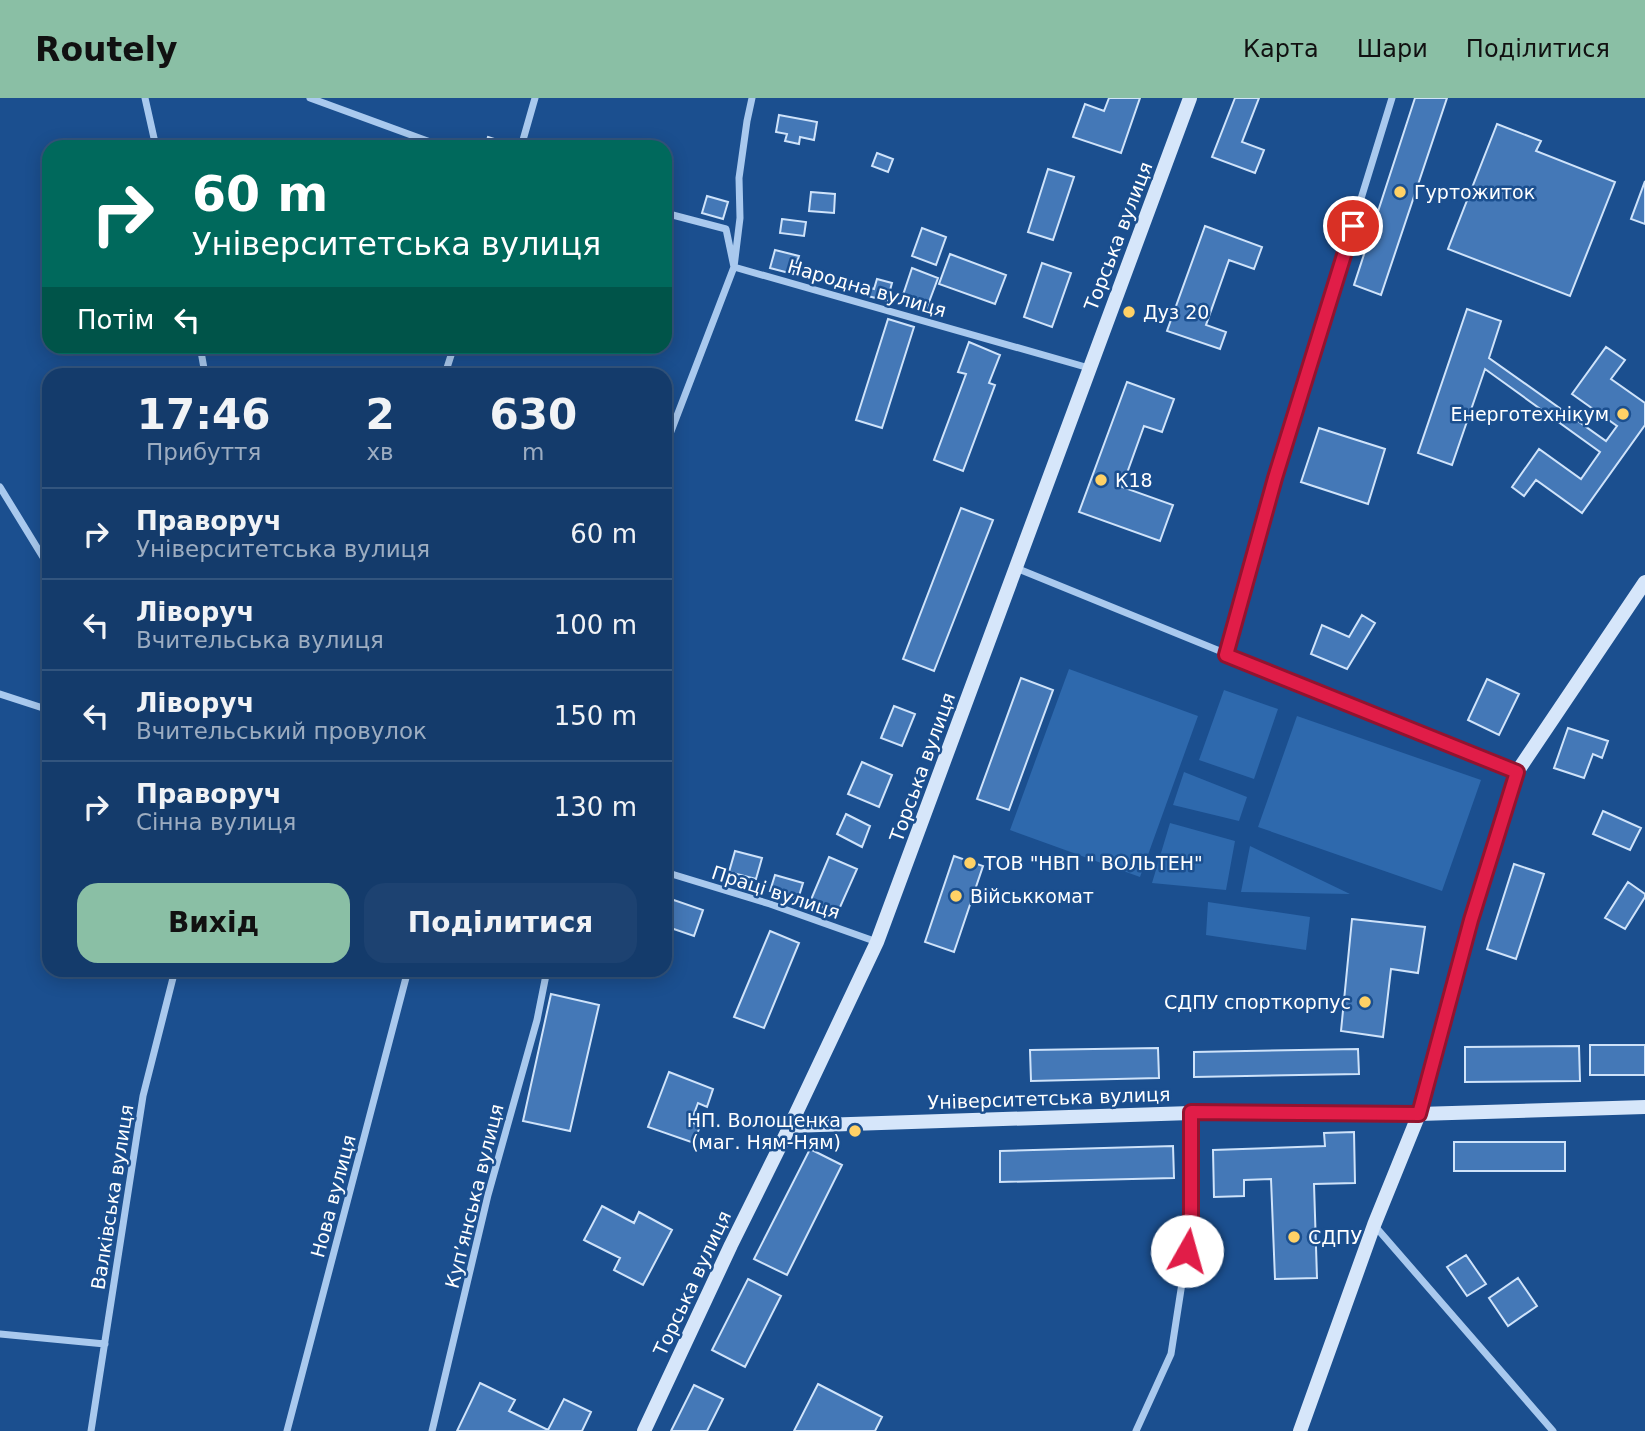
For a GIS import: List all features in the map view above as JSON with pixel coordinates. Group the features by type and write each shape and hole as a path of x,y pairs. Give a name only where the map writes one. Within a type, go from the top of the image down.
{"street":[{"path":"145,98 154,140"},
{"path":"310,98 425,140"},
{"path":"523,140 535,98"},
{"path":"672,429 734,267 740,218 739,178 752,98"},
{"name":"Торська вулиця","path":"644,1431 877,943 1190,98"},
{"path":"1226,655 1275,478 1392,98"},
{"path":"672,215 726,229 734,267"},
{"name":"Народна вулиця","path":"734,267 1089,368"},
{"path":"0,487 42,555"},
{"path":"1016,568 1517,772"},
{"path":"1300,1431 1374,1224 1419,1114 1471,920 1517,772 1645,582"},
{"path":"0,694 42,708"},
{"name":"Праці вулиця","path":"672,874 770,904 877,943"},
{"name":"Валківська вулиця","path":"91,1431 143,1096 173,977"},
{"name":"Нова вулиця","path":"287,1431 406,977"},
{"name":"Куп’янська вулиця","path":"432,1431 488,1195 537,1020 546,977"},
{"name":"Університетська вулиця","path":"790,1126 1191,1112 1419,1114 1645,1107"},
{"path":"1136,1431 1171,1354 1191,1225 1191,1112"},
{"path":"1374,1224 1553,1431"},
{"path":"0,1334 105,1344"}],"shaded area":[{"path":"1069,669 1198,716 1140,877 1010,830"},
{"path":"1224,690 1278,709 1254,779 1199,760"},
{"path":"1297,716 1481,780 1442,891 1258,827"},
{"path":"1184,772 1247,797 1239,821 1173,805"},
{"path":"1170,823 1235,841 1226,890 1152,883"},
{"path":"1250,846 1350,894 1241,892"},
{"path":"1208,902 1310,917 1306,950 1206,935"}],"building":[{"path":"1109,98 1140,98 1121,153 1073,137 1085,104 1104,111"},
{"path":"1235,98 1259,98 1242,142 1264,150 1255,173 1212,157"},
{"name":"Гуртожиток","path":"1415,98 1447,98 1381,295 1354,285"},
{"path":"779,115 817,122 814,140 800,137 799,144 785,141 787,134 776,132"},
{"path":"1497,124 1541,141 1536,151 1615,182 1570,296 1448,249"},
{"path":"877,153 893,159 888,172 872,166"},
{"path":"1048,169 1074,177 1053,240 1028,232"},
{"path":"1645,181 1645,224 1631,219"},
{"path":"811,192 835,194 834,213 809,211"},
{"path":"707,196 728,202 723,219 702,213"},
{"path":"782,219 806,222 804,236 780,233"},
{"path":"1205,226 1262,247 1254,269 1229,260 1206,325 1226,332 1220,349 1167,331"},
{"path":"922,228 946,237 936,265 912,256"},
{"path":"775,250 799,256 793,274 770,268"},
{"path":"950,254 1006,275 995,304 939,284"},
{"path":"1042,263 1071,273 1052,327 1024,317"},
{"path":"912,268 938,278 926,310 901,301"},
{"path":"877,279 892,283 887,301 864,295 866,287 874,289"},
{"name":"Енерготехнікум","path":"1467,309 1501,321 1489,358 1606,441 1617,426 1572,394 1606,347 1625,360 1611,379 1645,403 1645,425 1582,513 1536,480 1524,496 1512,487 1539,449 1581,479 1600,452 1485,369 1452,465 1418,453"},
{"path":"888,319 914,327 882,428 856,420"},
{"path":"969,342 1000,355 989,383 995,385 963,471 934,460 966,374 958,372"},
{"path":"1127,382 1174,399 1162,432 1144,426 1122,487 1173,505 1160,541 1079,512"},
{"path":"1319,428 1385,449 1368,504 1301,482"},
{"path":"961,508 993,520 934,671 903,659"},
{"path":"1362,615 1375,623 1347,669 1311,654 1322,625 1349,637"},
{"path":"1021,678 1053,690 1009,810 977,799"},
{"path":"1487,679 1519,694 1499,735 1468,720"},
{"path":"894,706 915,714 902,746 881,738"},
{"path":"1568,728 1608,741 1602,758 1593,754 1584,778 1554,768"},
{"path":"862,762 892,775 879,807 848,794"},
{"path":"1603,811 1641,828 1630,850 1593,834"},
{"path":"846,814 870,826 862,847 837,834"},
{"path":"735,851 762,858 756,879 729,872"},
{"path":"954,856 983,866 954,952 925,942"},
{"path":"829,857 857,869 837,914 810,902"},
{"path":"1514,864 1544,874 1516,959 1487,949"},
{"path":"775,875 803,883 798,899 770,891"},
{"path":"1628,882 1645,894 1645,897 1625,929 1605,918"},
{"path":"672,899 703,910 694,936 672,928"},
{"name":"СДПУ спорткорпус","path":"1352,919 1425,927 1418,973 1391,969 1383,1037 1341,1031"},
{"path":"770,931 799,943 764,1028 734,1017"},
{"path":"551,994 599,1005 570,1131 523,1121"},
{"path":"1590,1045 1645,1045 1645,1075 1590,1075"},
{"path":"1579,1046 1580,1081 1465,1082 1465,1047"},
{"path":"1158,1048 1159,1078 1031,1081 1030,1050"},
{"path":"1358,1049 1359,1074 1194,1077 1194,1052"},
{"path":"669,1072 713,1089 707,1107 698,1103 691,1122 700,1126 694,1143 648,1127"},
{"name":"СДПУ","path":"1354,1132 1355,1183 1314,1184 1317,1278 1275,1279 1271,1179 1244,1180 1244,1196 1214,1197 1213,1150 1325,1146 1324,1133"},
{"path":"1454,1142 1565,1142 1565,1171 1454,1171"},
{"path":"1173,1146 1174,1178 1000,1182 1000,1151"},
{"path":"810,1149 842,1165 787,1275 754,1259"},
{"path":"602,1206 634,1223 639,1212 672,1230 643,1285 614,1270 620,1258 584,1240"},
{"path":"1466,1255 1486,1284 1467,1296 1447,1267"},
{"path":"1518,1278 1537,1306 1508,1326 1489,1298"},
{"path":"748,1279 781,1296 745,1367 712,1350"},
{"path":"480,1383 515,1400 509,1411 548,1430 564,1399 591,1412 582,1431 457,1431"},
{"path":"818,1384 882,1417 875,1431 794,1431"},
{"path":"694,1385 723,1399 707,1431 671,1431"}],"place":[{"name":"Гуртожиток","path":"1400,192"},
{"name":"Дуз 20","path":"1129,312"},
{"name":"Енерготехнікум","path":"1623,414"},
{"name":"К18","path":"1101,480"},
{"name":"ТОВ \"НВП \" ВОЛЬТЕН\"","path":"970,863"},
{"name":"Військкомат","path":"956,896"},
{"name":"СДПУ спорткорпус","path":"1365,1002"},
{"name":"НП. Волощенка (маг. Ням-Ням)","path":"855,1131"},
{"name":"СДПУ","path":"1294,1237"}],"route":[{"path":"1187,1251 1191,1225 1191,1112 1419,1114 1471,920 1517,772 1226,655 1275,478 1353,226"}]}
